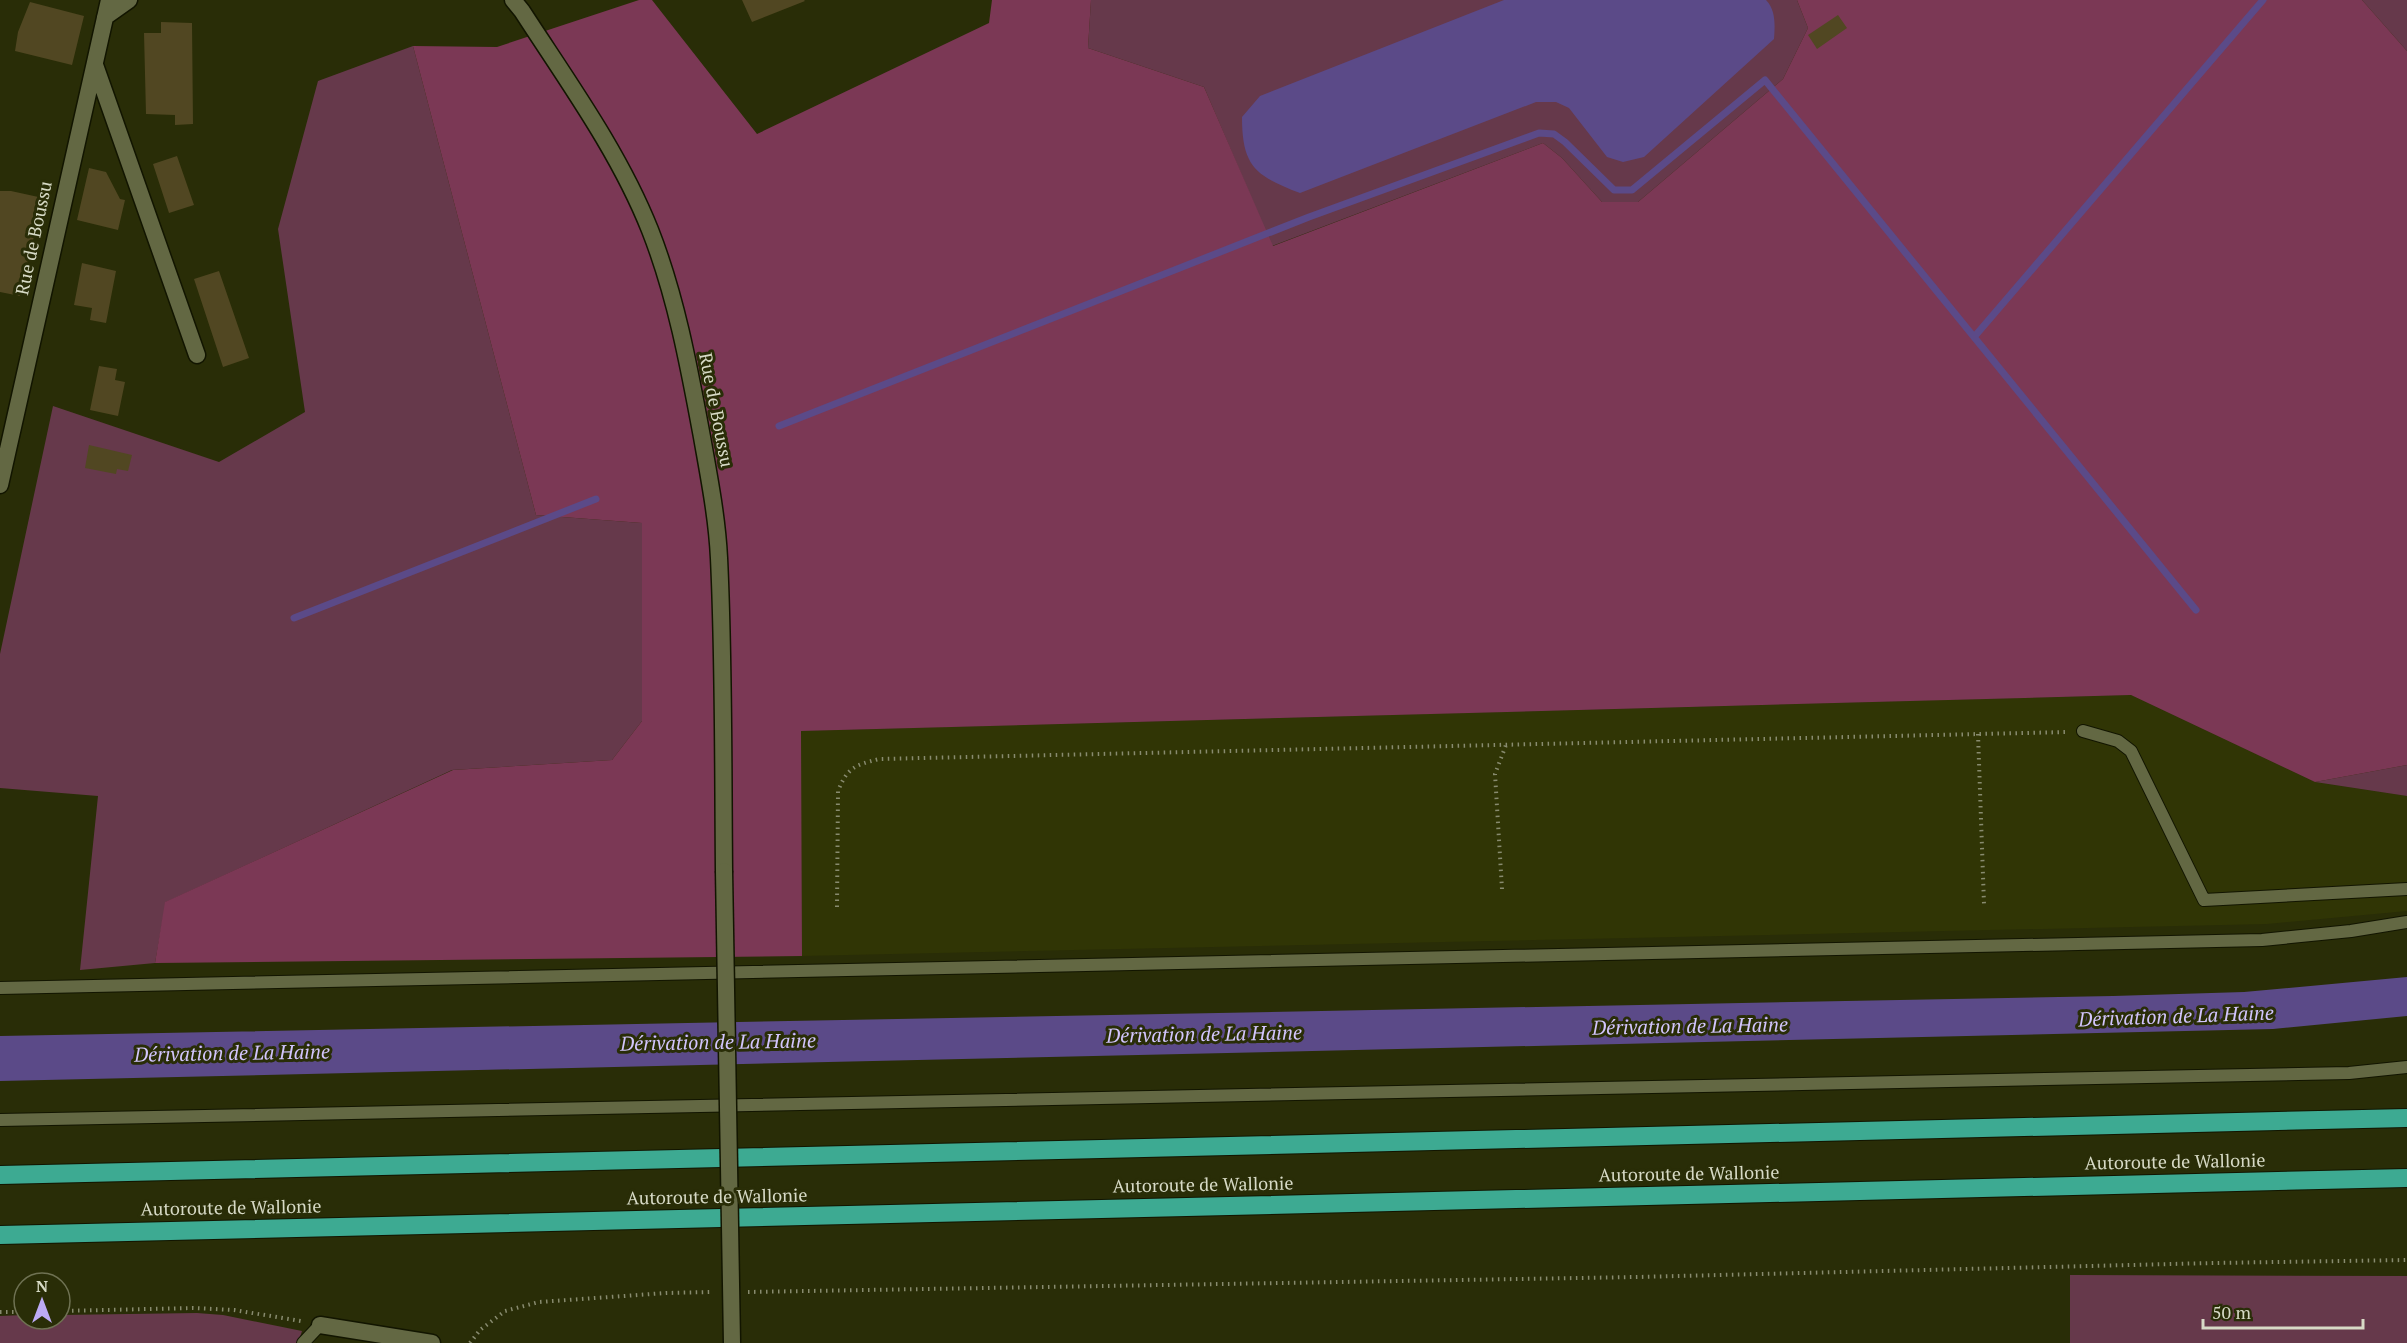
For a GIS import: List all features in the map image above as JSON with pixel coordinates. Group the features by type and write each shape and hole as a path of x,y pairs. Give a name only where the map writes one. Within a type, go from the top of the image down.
{"highway":[{"path":"0,1175 2407,1118"},
{"name":"Autoroute de Wallonie","path":"0,1235 2407,1178"}],"street":[{"name":"Rue de Boussu","path":"0,485 109,0"},
{"path":"105,17 129,0"},
{"name":"Rue de Boussu","path":"513,0 583,104 620,166 650,230 672,299 689,366 713,500 719,556 732,1343"},
{"path":"95,63 197,356"},
{"path":"320,1325 432,1343"}],"lane":[{"path":"2083,731 2118,741 2131,751 2204,900 2407,889"},
{"path":"0,988 2262,940 2350,931 2407,922"},
{"path":"0,1120 1893,1084 2349,1073 2407,1067"},
{"path":"303,1343 320,1325"}],"path":[{"path":"837,908 838,791 844,775 858,764 879,759 2083,731"},
{"path":"1978,734 1984,904"},
{"path":"1502,889 1495,774 1506,745"},
{"path":"738,1292 1637,1277 2407,1260"},
{"path":"470,1343 480,1330 505,1311 539,1302 714,1292"},
{"path":"72,1311 193,1308 234,1310 320,1325"}],"shaded area":[{"path":"639,0 652,0 757,134 989,23 992,0 1091,0 1088,48 1204,87 1273,246 1543,143 1562,158 1602,202 1638,202 1783,79 1808,28 1797,0 2362,0 2407,51 2407,765 2315,782 2131,695 801,731 802,956 155,963 165,902 453,770 612,760 642,721 642,523 536,515 413,46 497,47"},
{"path":"1091,0 1797,0 1808,28 1783,79 1638,202 1602,202 1562,158 1543,143 1272,246 1204,87 1088,48"},
{"path":"2362,0 2407,0 2407,51"},
{"path":"413,46 536,515 642,523 642,721 612,760 452,770 166,902 155,963 80,970 98,796 0,788 0,654 53,406 219,462 305,412 278,229 318,81"},
{"path":"2131,695 2315,782 2407,796 2407,911 2267,924 802,956 800,731"},
{"path":"2407,765 2407,796 2315,782"},
{"path":"2070,1275 2407,1276 2407,1343 2070,1343"},
{"path":"197,1313 223,1315 302,1331 298,1343 0,1343 0,1316 12,1316 12,1331 72,1331 72,1315"}],"water":[{"path":"1504,0 1766,0 1773,13 1774,39 1644,157 1623,162 1607,157 1569,108 1556,102 1536,102 1300,193 1272,181 1254,167 1245,148 1242,117 1260,96"},
{"name":"Dérivation de La Haine","path":"2407,977 2407,1016 2273,1029 0,1081 0,1036 2113,996 2244,992"}],"building":[{"path":"742,0 804,0 805,1 752,22"},
{"path":"30,2 84,16 72,65 15,51 18,32"},
{"path":"1838,15 1847,28 1817,49 1808,35"},
{"path":"161,22 192,23 193,124 175,125 175,115 146,114 144,33 161,33"},
{"path":"177,156 194,205 169,213 153,164"},
{"path":"89,168 106,172 120,199 125,200 118,230 77,220"},
{"path":"0,191 43,198 20,296 0,292"},
{"path":"82,263 116,271 106,323 90,320 92,308 74,305"},
{"path":"219,271 249,358 223,367 194,279"},
{"path":"99,366 117,369 115,380 125,382 118,416 90,410"},
{"path":"89,445 132,455 128,471 117,469 116,474 85,468"}],"waterway":[{"path":"1975,336 2263,0"},
{"path":"779,426 1309,217 1539,133 1554,134 1565,142 1614,190 1632,190 1765,80 2196,610"},
{"path":"294,618 596,499"}]}
